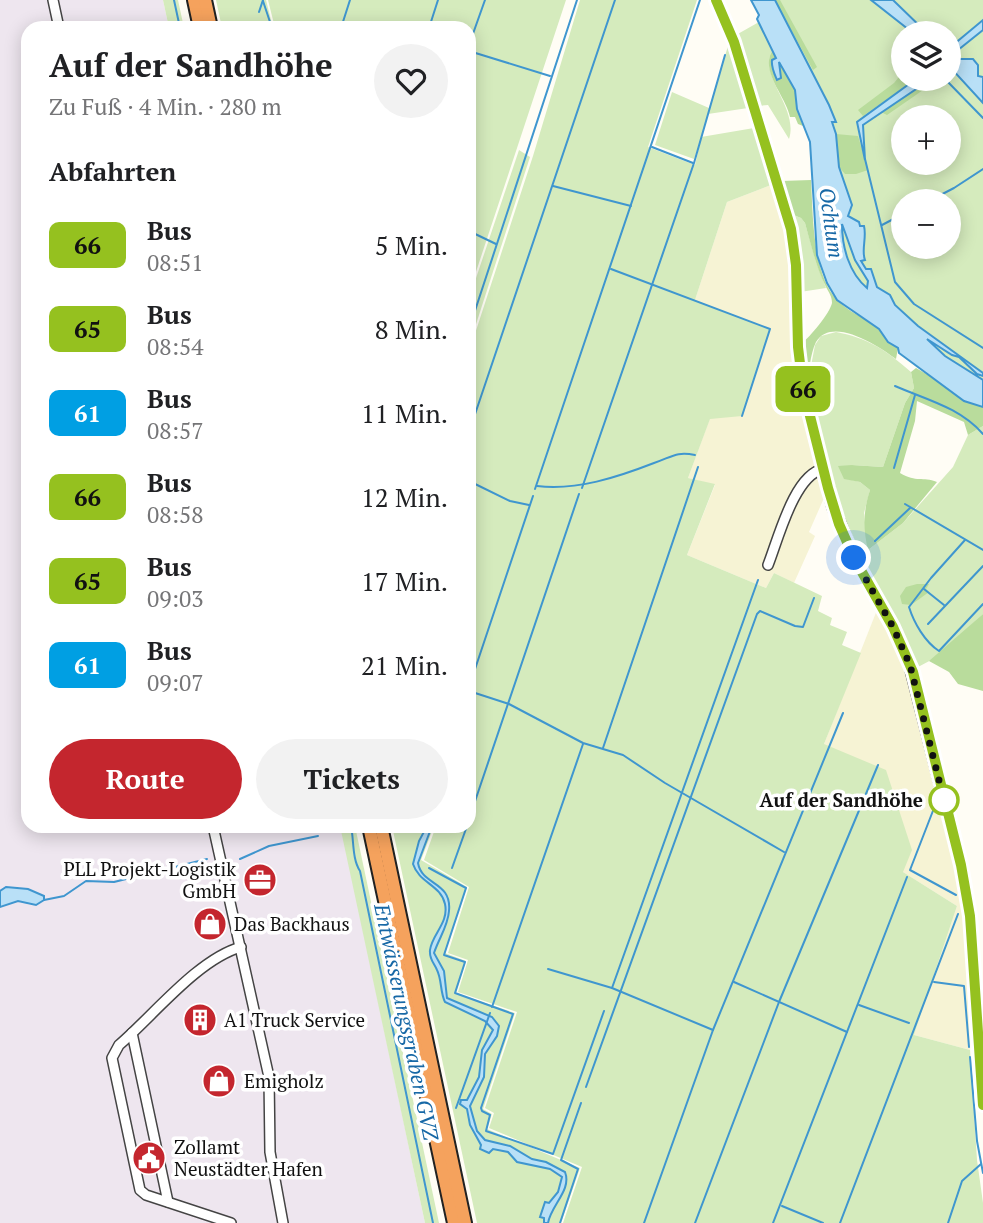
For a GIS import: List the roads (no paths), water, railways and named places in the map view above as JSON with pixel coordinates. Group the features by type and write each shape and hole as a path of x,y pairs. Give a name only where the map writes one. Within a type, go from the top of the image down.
{"highway":[{"path":"194,0 198,21"},
{"path":"205,0 210,21"},
{"path":"370,833 454,1223"},
{"path":"382,833 465,1223"}],"main road":[{"path":"716,0 734,42 791,229 796,265 798,347 803,388 823,469 842,533 897,633 915,677 966,891 983,1105"}],"street":[{"path":"53,0 58,21"},
{"path":"768,565 799,486 815,471 823,469"},
{"path":"215,833 269,1077 270,1152 284,1223"},
{"path":"220,833 222,856"},
{"path":"231,1223 146,1195 137,1182 112,1064 113,1051 132,1033 217,956 241,947"},
{"path":"132,1033 167,1202"}],"water":[{"name":"Ochtum","path":"751,0 775,0 829,105 836,122 832,122 836,134 839,167 852,205 848,216 859,222 860,226 864,226 865,260 861,261 866,269 871,269 877,287 890,295 895,305 918,326 983,373 983,376 977,374 959,357 927,339 945,356 983,380 983,407 964,401 899,353 898,348 888,342 879,329 837,300 827,283 817,255 810,142 797,109 795,90 779,62 781,78 777,80 772,68 772,60 776,58 757,19 759,15","holes":["842,224 855,260 868,281 867,288 848,259"]},
{"path":"871,0 893,0 915,21 898,21"},
{"path":"983,20 983,30 961,48 961,38"},
{"path":"961,59 973,59 978,65 978,76 983,77 983,103 961,79"},
{"path":"900,91 913,91 863,125 865,160 857,122"},
{"path":"423,833 429,833 418,863 425,876 442,889 449,901 447,922 434,953 444,971 447,998 492,1017 499,1026 497,1036 485,1054 484,1077 470,1106 477,1131 485,1140 510,1146 532,1159 546,1162 565,1172 566,1185 548,1223 544,1223 544,1218 540,1217 545,1202 549,1203 558,1192 562,1177 550,1169 517,1162 508,1152 493,1149 489,1153 480,1149 481,1145 470,1125 467,1109 460,1104 461,1100 467,1100 479,1077 482,1050 493,1030 485,1021 445,1002 443,998 439,974 430,953 431,944 445,917 445,904 439,892 420,876 413,864"},
{"path":"6,887 28,889 44,896 44,900 36,905 18,901 0,907 0,891"}],"waterway":[{"name":"Entwässerungsgraben GVZ","path":"174,0 178,21"},
{"path":"259,12 263,0"},
{"path":"343,21 350,0"},
{"path":"431,21 438,0"},
{"path":"476,25 485,0"},
{"path":"476,308 577,0"},
{"path":"476,411 615,0"},
{"path":"535,489 700,0"},
{"path":"263,1 270,21"},
{"path":"476,53 550,76"},
{"path":"582,488 694,163 725,55"},
{"path":"957,91 983,118"},
{"path":"652,147 693,163"},
{"path":"865,159 895,282 914,304 983,348"},
{"path":"952,189 983,169"},
{"path":"553,186 631,206"},
{"path":"882,225 891,220"},
{"path":"476,234 496,244"},
{"path":"611,269 770,329 742,416"},
{"path":"895,386 953,411 983,434"},
{"path":"894,468 915,395"},
{"path":"537,486 582,485 626,473 674,455 695,455"},
{"path":"603,748 698,467"},
{"path":"476,484 510,501 529,505"},
{"path":"476,798 579,494"},
{"path":"476,666 533,496"},
{"path":"905,504 983,550"},
{"path":"875,541 910,508"},
{"path":"965,540 909,607 921,632 939,651 983,604"},
{"path":"928,624 983,566"},
{"path":"612,988 758,580"},
{"path":"924,589 944,605"},
{"path":"586,1087 757,614 760,611 803,627 814,598"},
{"path":"476,693 509,704 583,743 623,755 665,783 784,852"},
{"path":"644,1223 713,1030 843,713"},
{"path":"492,1007 583,744"},
{"path":"695,1223 779,1002 878,765"},
{"path":"936,803 910,870 956,895"},
{"name":"Entwässerungsgraben GVZ","path":"352,833 354,855 360,871 433,1223"},
{"path":"452,868 464,833"},
{"path":"240,859 269,846 318,836"},
{"path":"44,900 64,896 86,881 114,882 207,859"},
{"path":"429,868 466,888 444,955 465,962 455,993 513,1014 481,1108 490,1115 486,1131 553,1154 604,1011"},
{"path":"773,1223 907,877"},
{"path":"840,1223 958,914"},
{"path":"548,969 612,988 713,1030"},
{"path":"734,982 847,1032"},
{"path":"934,982 964,986 969,1047"},
{"path":"859,1005 909,1023"},
{"path":"456,1108 490,1013"},
{"path":"970,1057 977,1141 983,1173"},
{"path":"560,1223 578,1169 561,1160 581,1103"},
{"path":"948,1223 962,1181 981,1164"},
{"path":"782,1206 823,1223"}],"place":[{"name":"Auf der Sandhöhe","path":"944,800"},
{"name":"PLL Projekt-Logistik GmbH","path":"260,880"},
{"name":"Das Backhaus","path":"210,924"},
{"name":"A1 Truck Service","path":"200,1020"},
{"name":"Emigholz","path":"219,1081"},
{"name":"Zollamt Neustädter Hafen","path":"149,1158"}]}
